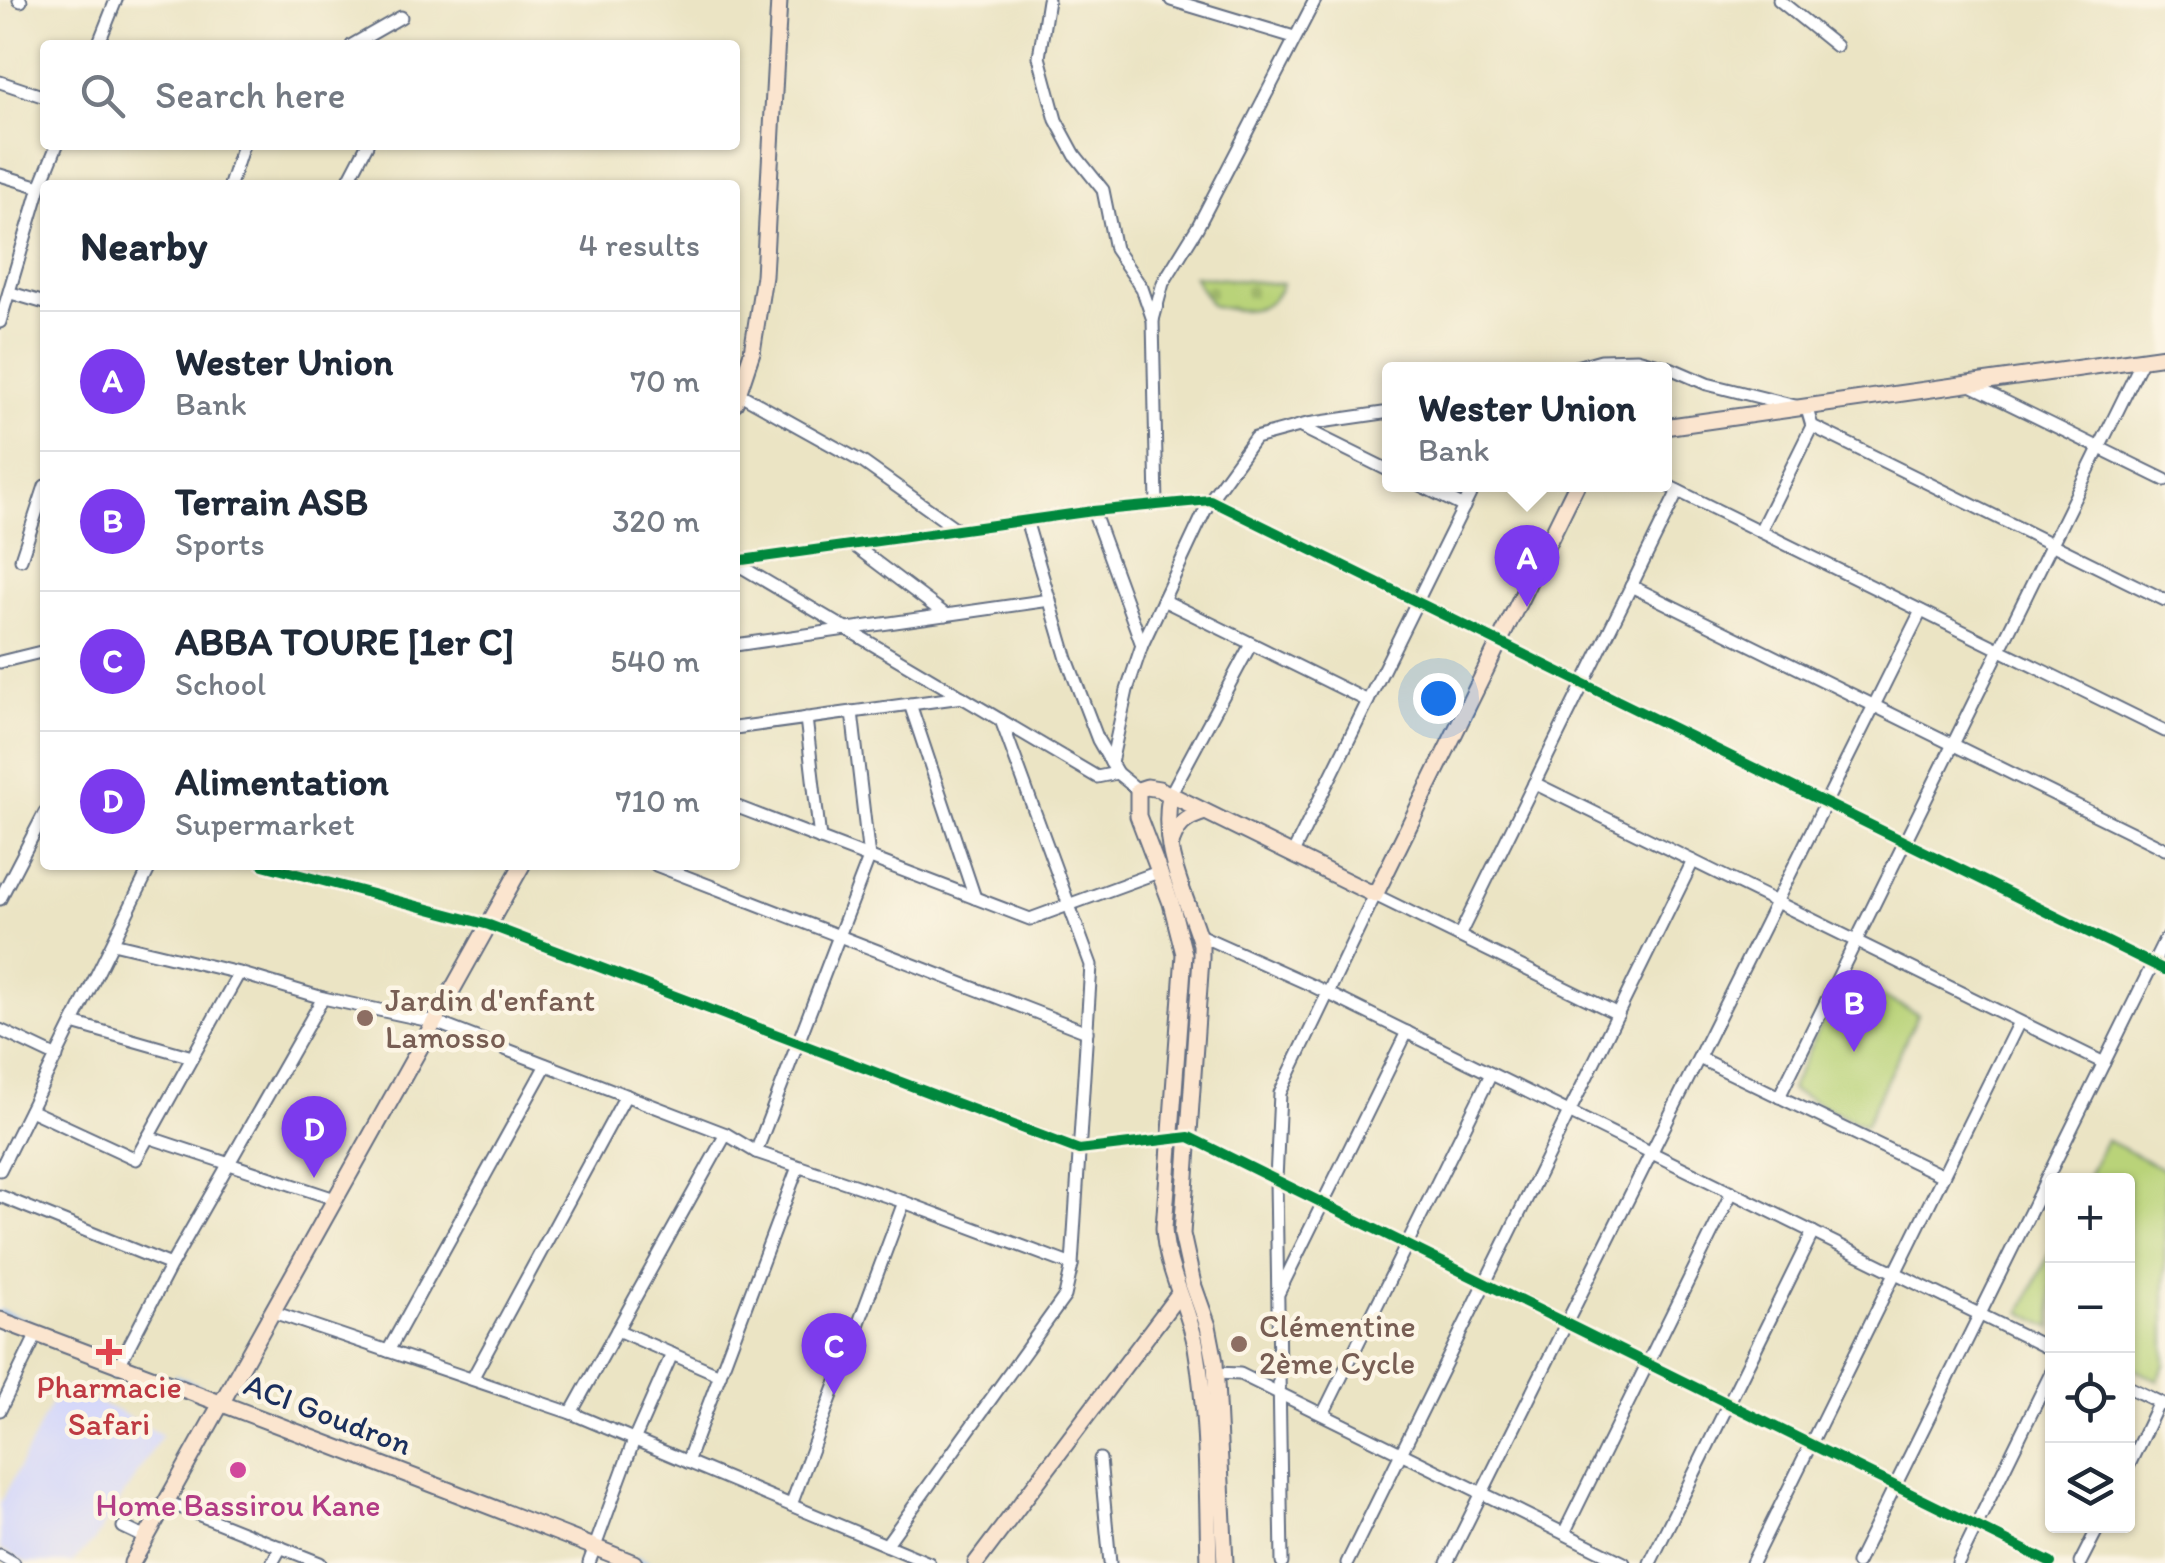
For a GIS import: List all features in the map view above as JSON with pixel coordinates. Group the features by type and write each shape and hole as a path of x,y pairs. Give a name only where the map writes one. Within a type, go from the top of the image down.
{"street":[{"path":"100,40 116,0"},
{"path":"740,389 752,352 764,276 779,0"},
{"path":"1048,0 1039,58 1056,120 1075,155 1103,190 1115,249 1142,288 1154,320"},
{"path":"1172,0 1294,37"},
{"path":"1157,505 1154,320 1163,283 1196,228 1315,0"},
{"path":"1779,0 1836,46"},
{"path":"361,40 401,18"},
{"path":"0,82 40,94"},
{"path":"43,180 55,150"},
{"path":"232,180 241,150"},
{"path":"349,180 364,150"},
{"path":"0,176 40,187 0,322"},
{"path":"10,293 40,302"},
{"path":"1672,426 2165,356"},
{"path":"1778,1096 2143,359"},
{"path":"1594,362 1647,362"},
{"path":"1672,369 1707,384 1806,409"},
{"path":"1969,384 2165,480"},
{"path":"740,400 864,462 958,530"},
{"path":"1806,409 1812,426 2165,600"},
{"path":"1114,768 1127,690 1142,644 1210,500 1256,438 1299,426 1382,413"},
{"path":"1299,426 1382,466"},
{"path":"1760,532 1812,426"},
{"path":"1672,488 2165,731"},
{"path":"1459,936 1678,491"},
{"path":"1434,492 1464,507"},
{"path":"1292,856 1471,492"},
{"path":"1282,1563 1276,1180 1280,1093 1573,492"},
{"path":"740,561 1093,511 1210,500 2159,967"},
{"path":"21,559 40,501"},
{"path":"1093,511 1142,644"},
{"path":"1026,520 1067,659 1114,768 1138,790 1138,816 1160,871 1184,954 1165,1244 1178,1295 1192,1329 1198,1364 1209,1563"},
{"path":"852,544 946,615"},
{"path":"740,565 1097,777 1114,768"},
{"path":"1632,586 2165,849"},
{"path":"740,644 1050,600"},
{"path":"1163,600 1368,701"},
{"path":"1447,1563 1921,610"},
{"path":"1225,1563 1215,1373 1208,1326 1193,1284 1182,1234 1201,979 1198,934 1169,850 1165,824 1170,795 1252,644"},
{"path":"0,662 40,653"},
{"path":"740,727 962,697"},
{"path":"910,704 975,898"},
{"path":"756,1152 869,858 852,712"},
{"path":"806,718 820,839"},
{"path":"886,1545 1066,1296 1072,1266 1091,965 1001,720"},
{"path":"1534,783 2104,1063"},
{"path":"1138,790 1148,787 1170,795 1618,1014"},
{"path":"740,808 1030,919 1160,871"},
{"path":"1169,850 1174,830 1205,812"},
{"path":"0,899 40,822"},
{"path":"1347,1563 1693,862"},
{"path":"0,1170 149,870"},
{"path":"282,870 489,925 1079,1150 1189,1137 2052,1563"},
{"path":"132,1563 519,870"},
{"path":"669,870 1086,1032"},
{"path":"1198,934 1326,992 2045,1346"},
{"path":"1857,1563 2104,1063 2159,967 2165,939"},
{"path":"113,942 323,998 435,1022 726,1134 756,1152 904,1202 1072,1266"},
{"path":"30,1110 136,1159 239,973"},
{"path":"118,1367 171,1265 323,998"},
{"path":"1752,1563 2019,1022"},
{"path":"73,1023 192,1057"},
{"path":"0,1030 57,1056"},
{"path":"1277,1296 1407,1032"},
{"path":"1699,1058 1943,1176"},
{"path":"388,1351 546,1065"},
{"path":"1323,1414 1491,1074"},
{"path":"472,1380 626,1095"},
{"path":"571,1413 726,1134"},
{"path":"148,1137 334,1199"},
{"path":"687,1462 798,1167"},
{"path":"1564,1533 1732,1192"},
{"path":"0,1196 171,1265"},
{"path":"791,1505 904,1202"},
{"path":"1650,1563 1813,1232"},
{"path":"976,1563 1178,1295 1193,1284"},
{"path":"273,1312 571,1413 930,1563"},
{"name":"ACI Goudron","path":"0,1320 118,1367 222,1402 592,1555 634,1563"},
{"path":"618,1330 720,1375"},
{"path":"0,1410 37,1334"},
{"path":"592,1555 634,1440 672,1354"},
{"path":"1215,1373 1240,1374 1624,1563"},
{"path":"1958,1563 2045,1385"},
{"path":"2135,1390 2162,1404 2135,1454"},
{"path":"1100,1459 1110,1563"},
{"path":"167,1502 320,1563"},
{"path":"123,1526 146,1538"},
{"path":"2080,1563 2095,1533"},
{"path":"272,1563 281,1547"},
{"path":"0,1556 14,1563"}],"shaded area":[{"path":"60,1386 162,1435 94,1541 72,1563 28,1563 0,1549 0,1504"}],"green space":[{"path":"1193,276 1282,284 1270,301 1242,310 1211,305"},
{"path":"1843,978 1918,1014 1865,1126 1790,1090"},
{"path":"2106,1140 2165,1170 2165,1365 2158,1380 2135,1368 2135,1173 2090,1173"},
{"path":"2045,1262 2045,1324 2021,1312"}],"waterway":[{"path":"0,1312 30,1323"},
{"path":"176,1377 199,1387"},
{"path":"637,1559 647,1563"}],"cycle path":[{"path":"740,560 1093,511 1210,500 2165,970"},
{"path":"282,870 489,925 1079,1150 1189,1137 2051,1563"}],"place":[{"name":"Wester Union","path":"1527,607"},
{"name":"Jardin d'enfant Lamosso","path":"365,1018"},
{"name":"Terrain ASB","path":"1854,1052"},
{"name":"Alimentation","path":"314,1178"},
{"name":"Clémentine 2ème Cycle","path":"1239,1344"},
{"name":"Pharmacie Safari","path":"109,1352"},
{"name":"ABBA TOURE [1er C]","path":"834,1395"},
{"name":"Home Bassirou Kane","path":"238,1470"}]}
